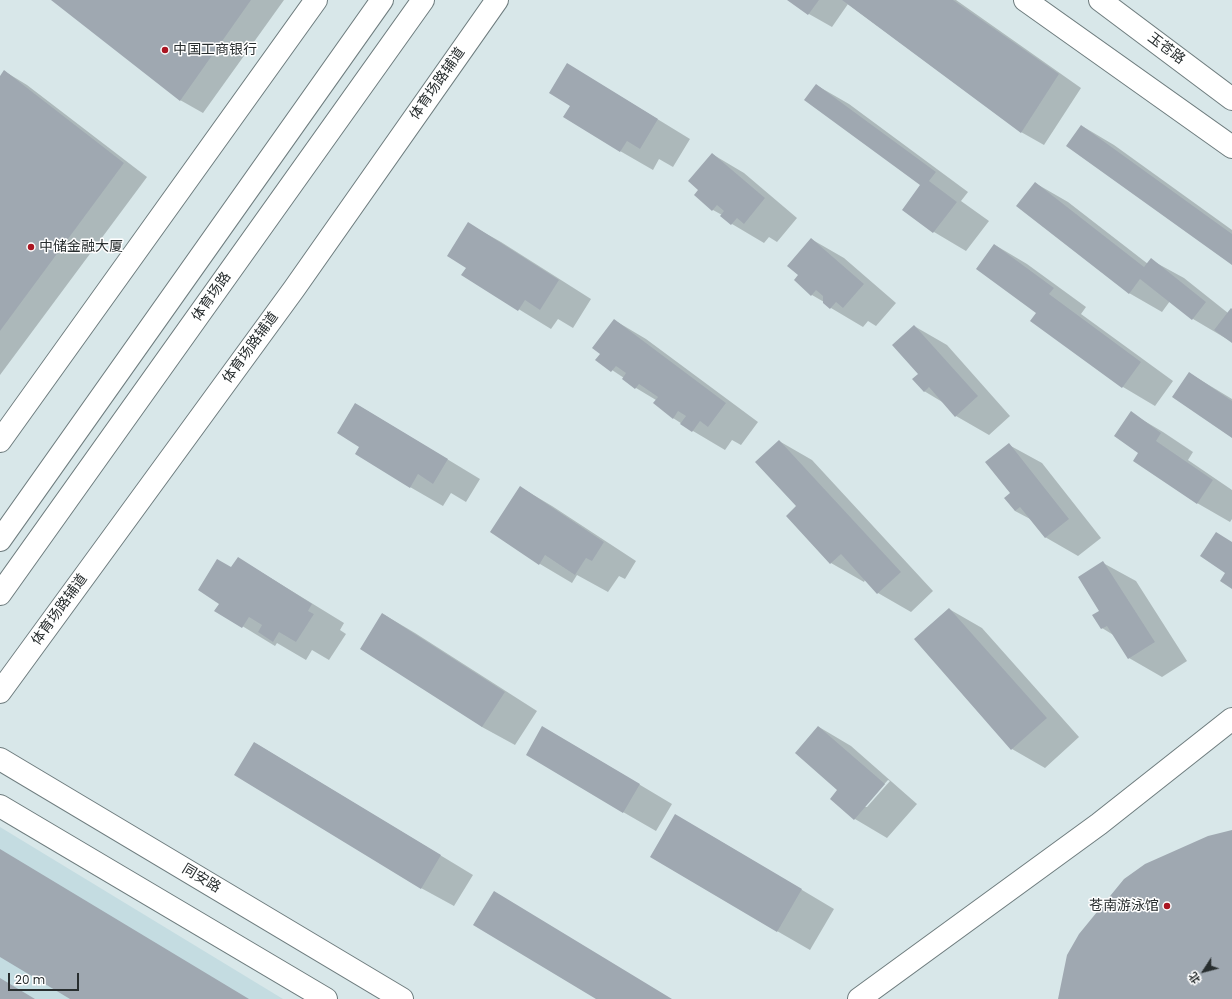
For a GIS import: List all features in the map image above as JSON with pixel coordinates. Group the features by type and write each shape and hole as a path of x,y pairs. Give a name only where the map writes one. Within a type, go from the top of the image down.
{"street":[{"path":"0,441 316,0"},
{"path":"0,540 382,0"},
{"name":"体育场路","path":"0,594 423,0"},
{"name":"体育场路辅道","path":"0,692 294,289 497,0"},
{"path":"1025,0 1232,148"},
{"name":"玉苍路","path":"1100,0 1232,99"},
{"path":"859,999 1099,824 1232,719"},
{"name":"同安路","path":"0,760 402,999"},
{"path":"0,806 326,999"}],"shaded area":[{"path":"0,827 283,999 0,999"}],"building":[{"name":"中国工商银行","path":"51,0 251,0 180,101"},
{"path":"787,0 819,0 808,15"},
{"path":"842,0 953,0 1059,74 1021,133"},
{"path":"567,63 658,119 640,149 627,141 620,152 563,117 570,106 549,93"},
{"name":"中储金融大厦","path":"4,70 124,163 0,331 0,76"},
{"path":"816,84 936,172 929,181 957,202 933,233 902,210 920,185 804,100"},
{"path":"1081,125 1232,234 1232,265 1066,146"},
{"path":"712,153 765,198 744,224 737,218 731,225 720,216 724,211 717,205 712,211 694,195 698,190 688,181"},
{"path":"1035,182 1144,267 1151,258 1206,302 1192,320 1140,279 1129,294 1016,206"},
{"path":"468,222 559,280 540,310 525,300 518,311 461,275 466,268 447,256"},
{"path":"811,238 864,284 843,308 836,302 830,309 823,303 823,296 816,290 811,296 794,280 798,275 787,266"},
{"path":"994,244 1054,288 1049,294 1141,362 1122,388 1030,321 1036,313 976,269"},
{"path":"1231,308 1232,309 1232,343 1214,330"},
{"path":"614,319 726,403 708,427 700,421 692,432 680,424 686,416 678,411 673,419 653,403 658,397 639,384 635,389 622,379 626,373 616,366 611,372 595,360 600,354 592,348"},
{"path":"914,325 978,396 955,417 929,387 924,392 912,379 918,374 892,345"},
{"path":"1189,372 1232,401 1232,438 1172,397"},
{"path":"355,403 448,459 433,484 418,474 410,488 355,454 359,447 337,433"},
{"path":"1131,411 1161,433 1156,441 1213,480 1197,504 1133,461 1138,453 1114,436"},
{"path":"779,440 901,572 877,594 841,554 830,564 786,516 796,506 755,462"},
{"path":"1009,443 1069,519 1045,538 1020,507 1015,511 1004,498 1010,493 985,462"},
{"path":"520,486 604,542 592,561 586,558 575,575 545,555 539,565 490,532"},
{"path":"1216,532 1232,542 1232,589 1220,581 1225,573 1200,556"},
{"path":"238,557 312,604 308,611 314,614 296,642 279,632 273,642 258,632 262,625 249,617 242,628 214,611 219,604 198,590 217,559 231,567"},
{"path":"1103,561 1155,642 1128,659 1107,626 1101,629 1092,615 1099,611 1078,577"},
{"path":"949,608 1047,718 1011,750 914,639"},
{"path":"382,613 505,692 482,727 360,649"},
{"path":"542,726 640,784 623,813 526,755"},
{"path":"818,726 885,784 854,820 830,799 837,790 795,753"},
{"path":"254,742 441,855 421,889 234,775"},
{"path":"675,814 802,889 777,932 650,857"},
{"name":"苍南游泳馆","path":"1232,830 1232,999 1058,999 1067,955 1079,934 1124,879 1145,864 1208,836"},
{"path":"0,849 249,999 70,999 0,957"},
{"path":"494,891 672,999 596,999 473,925"},
{"path":"0,978 35,999 0,999"}],"place":[{"name":"中国工商银行","path":"165,50"},
{"name":"中储金融大厦","path":"31,247"},
{"name":"苍南游泳馆","path":"1167,906"}]}
